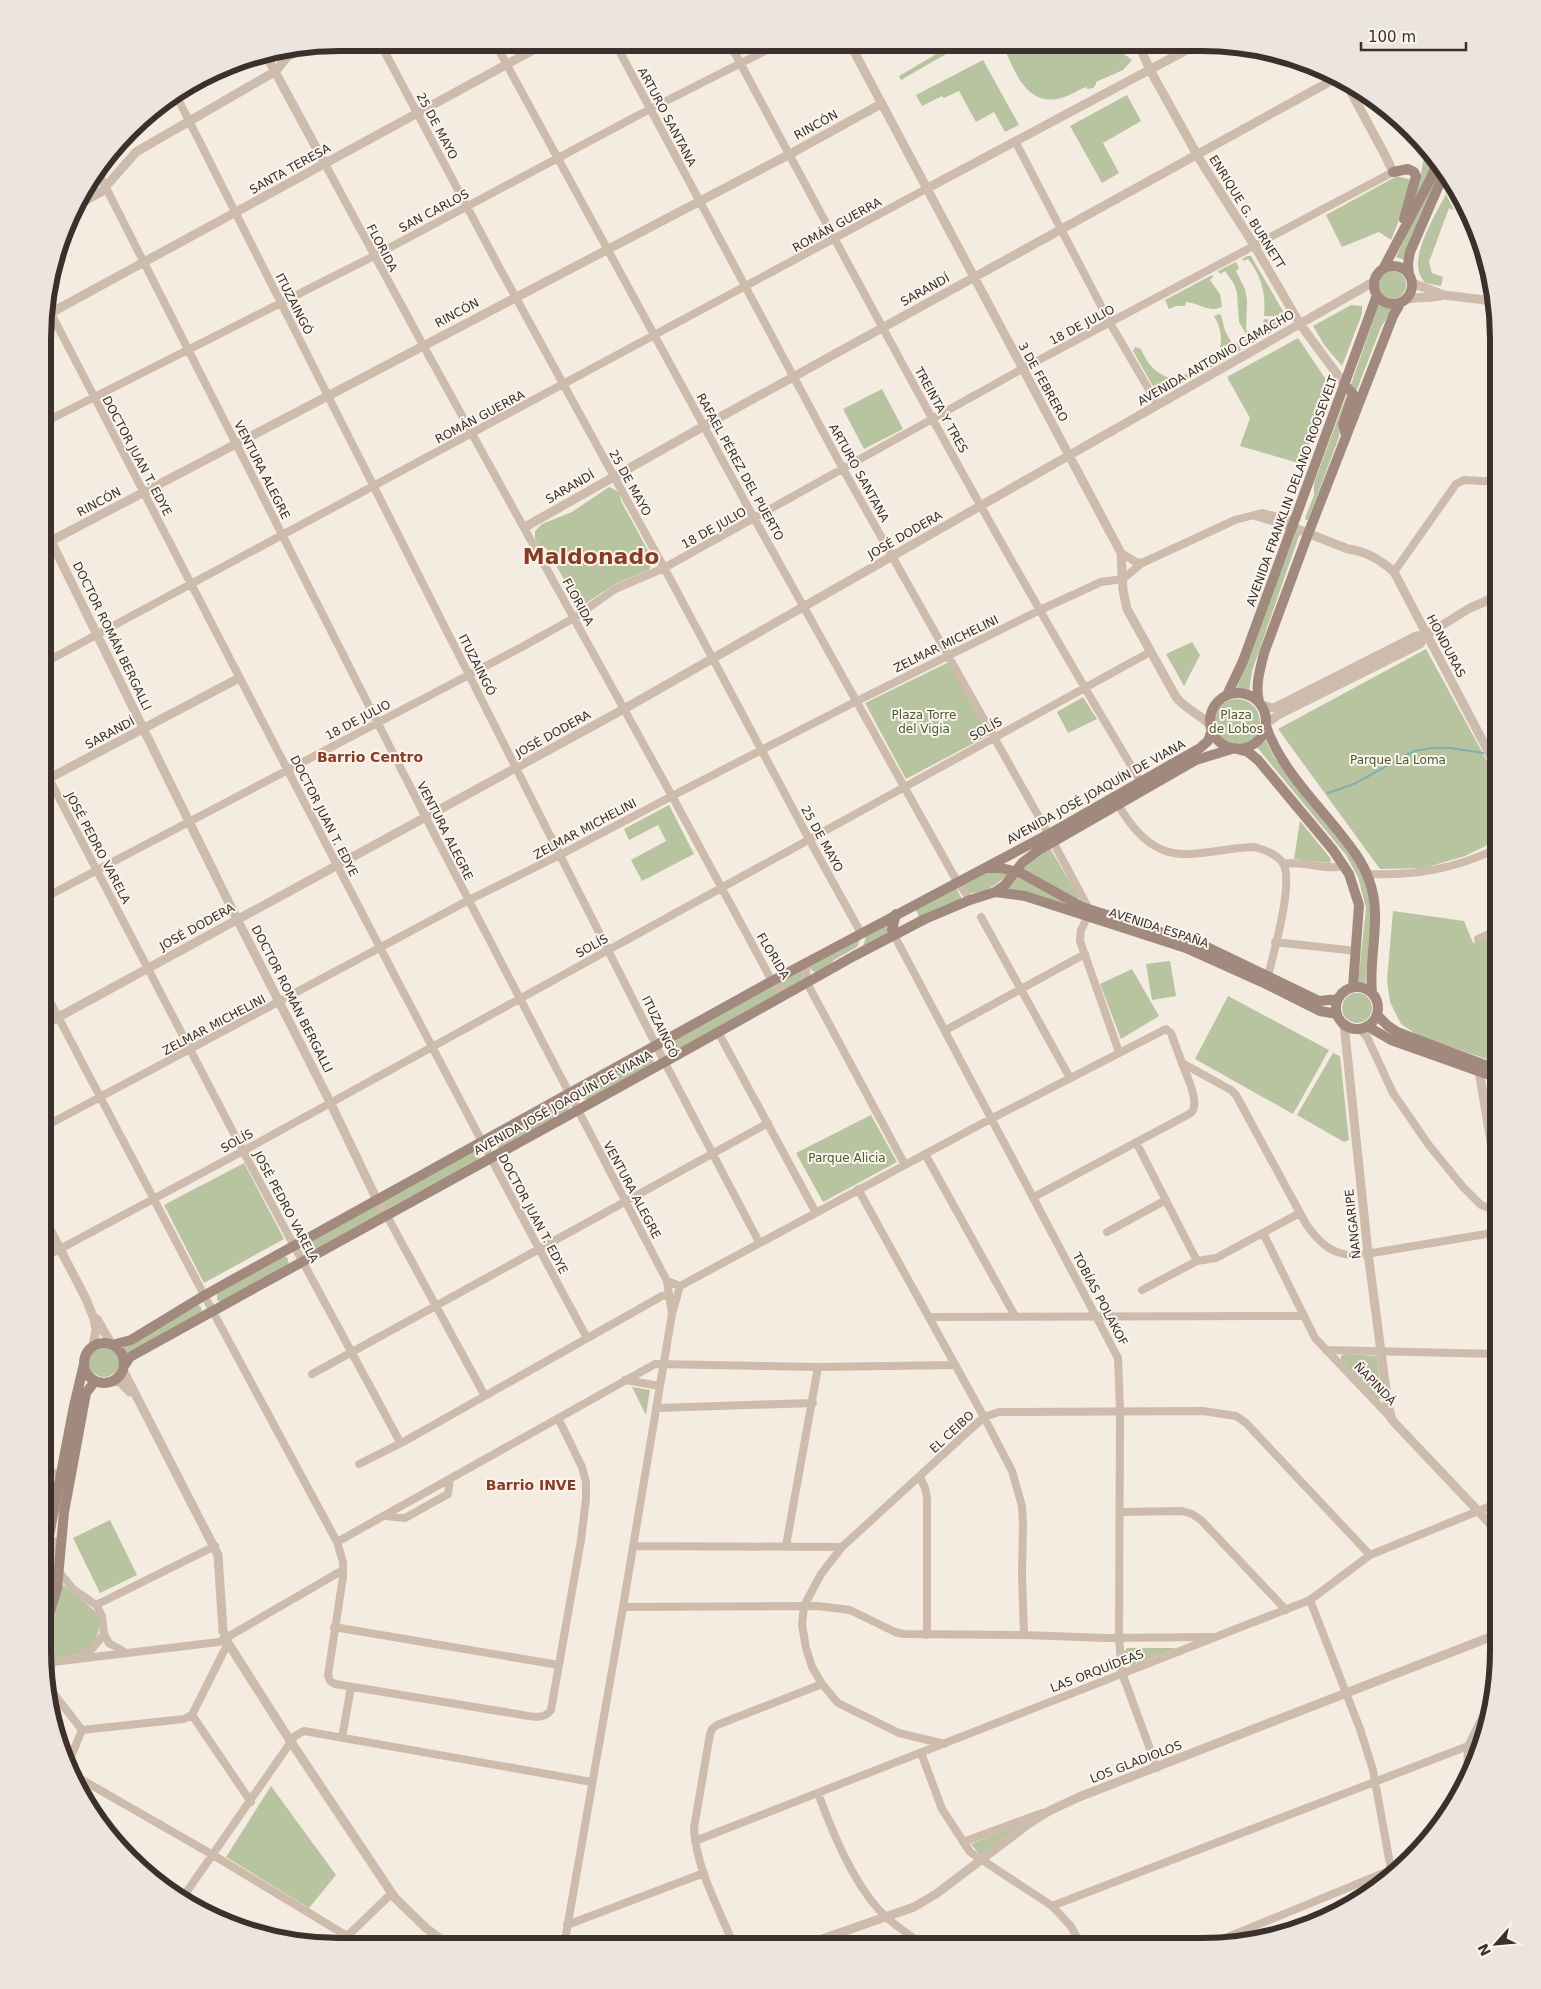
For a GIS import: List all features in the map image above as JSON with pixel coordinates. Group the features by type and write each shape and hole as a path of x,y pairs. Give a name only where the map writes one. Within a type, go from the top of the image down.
{"main road":[{"path":"1392,172 1408,169 1414,172 1416,176 1402,234"},
{"path":"1403,301 1396,303 1386,302 1378,295 1374,281 1383,269 1402,234 1434,169"},
{"path":"1363,1027 1374,1020 1377,1015 1377,1003 1372,993 1371,980 1376,914 1367,874 1352,848 1277,754 1266,725 1265,713 1256,691 1257,680 1264,653 1346,436 1394,316 1410,293 1408,264 1410,252 1441,180"},
{"path":"1383,269 1394,266 1400,267 1410,279"},
{"name":"AVENIDA FRANKLIN DELANO ROOSEVELT","path":"1227,695 1243,661 1378,295"},
{"path":"1345,385 1353,394 1343,424 1346,436"},
{"path":"1260,704 1247,694 1227,695 1214,706 1211,713 1211,728 1220,742 1248,752 1258,760 1345,866 1352,881 1359,905 1353,987"},
{"path":"1236,748 1245,748 1258,740 1266,725"},
{"name":"AVENIDA JOSÉ JOAQUÍN DE VIANA","path":"1116,801 1141,782 1200,748 1208,741 1211,728"},
{"name":"AVENIDA JOSÉ JOAQUÍN DE VIANA","path":"112,1345 131,1340 205,1295 956,881 1051,838 1116,801 1196,760 1236,748"},
{"name":"AVENIDA JOSÉ JOAQUÍN DE VIANA","path":"124,1368 130,1357 212,1310 387,1216 854,956 914,924 970,900 995,892 1005,885 1029,856 1051,838"},
{"name":"AVENIDA JOSÉ JOAQUÍN DE VIANA","path":"985,868 1016,871"},
{"name":"AVENIDA ESPAÑA","path":"1016,871 1089,914"},
{"name":"AVENIDA ESPAÑA","path":"995,892 1025,896 1089,914 1186,948 1319,1001 1338,999"},
{"path":"894,935 892,930 900,911 914,913 914,924"},
{"path":"854,956 861,944 861,933"},
{"name":"AVENIDA ESPAÑA","path":"1267,980 1320,1011 1337,1014"},
{"path":"1372,993 1363,988 1353,987 1342,993 1338,999 1337,1014 1344,1024 1363,1027 1391,1040 1478,1067 1490,1069"},
{"path":"1377,1015 1397,1032 1490,1074"},
{"path":"51,1514 85,1358 93,1347 104,1343 112,1345 120,1351 124,1368 113,1382 101,1383 90,1377 84,1364"},
{"path":"51,1607 60,1573 64,1512 86,1392 95,1381"}],"street":[{"name":"25 DE MAYO","path":"384,51 713,659 808,839 861,933"},
{"name":"RAFAEL PÉREZ DEL PUERTO","path":"499,51 754,518 905,786 956,881 970,900"},
{"name":"SANTA TERESA","path":"53,312 532,51"},
{"name":"ARTURO SANTANA","path":"619,51 843,469 1051,838 1089,914"},
{"name":"TREINTA Y TRES","path":"734,51 981,505 1141,782"},
{"name":"SAN CARLOS","path":"51,419 374,256 650,109 765,51"},
{"name":"3 DE FEBRERO","path":"854,51 1121,553 1123,590 1127,609 1180,702 1200,716 1211,728"},
{"name":"ENRIQUE G. BURNETT","path":"1142,51 1150,70 1197,154 1254,245 1300,324 1345,385"},
{"path":"926,189 1185,51"},
{"path":"88,199 106,188 136,152 276,71 288,56"},
{"path":"269,60 325,164"},
{"name":"SARANDÍ","path":"525,527 704,426 1330,81"},
{"path":"1352,94 1386,155 1392,172"},
{"name":"ITUZAINGÓ","path":"179,100 664,1061 759,1242"},
{"name":"RINCÓN","path":"51,541 328,394 790,154 881,104"},
{"path":"1015,141 1110,322 1158,405"},
{"name":"FLORIDA","path":"325,164 772,981 779,989 788,993"},
{"name":"18 DE JULIO","path":"51,894 574,618 615,589 664,568 1022,369 1392,172"},
{"name":"VENTURA ALEGRE","path":"101,178 426,818 668,1281 672,1298 672,1314 565,1938"},
{"name":"ROMÁN GUERRA","path":"51,659 926,189"},
{"path":"1410,279 1444,295 1487,300"},
{"name":"AVENIDA ANTONIO CAMACHO","path":"1069,456 1374,281"},
{"path":"1403,301 1414,297 1438,297 1444,295"},
{"name":"DOCTOR JUAN T. EDYE","path":"52,322 144,492 337,866 587,1338"},
{"name":"JOSÉ DODERA","path":"51,1021 624,709 1069,456"},
{"path":"1394,572 1456,484 1464,480 1490,482"},
{"path":"1123,579 1142,563 1227,523 1255,516 1293,524"},
{"name":"HONDURAS","path":"1293,524 1350,546 1382,562 1394,572 1490,755"},
{"name":"DOCTOR ROMÁN BERGALLI","path":"51,548 98,634 377,1200 485,1396"},
{"path":"1121,553 1136,562 1142,563"},
{"name":"ZELMAR MICHELINI","path":"51,1123 280,1003 469,900 857,701 1040,610 1101,582 1123,579"},
{"path":"1266,725 1278,715 1416,636 1426,636 1470,608 1490,600"},
{"name":"SOLÍS","path":"51,1254 243,1151 1085,686 1150,652"},
{"name":"SARANDÍ","path":"51,778 239,678"},
{"path":"1260,704 1272,708 1342,678"},
{"name":"JOSÉ PEDRO VARELA","path":"51,787 97,870 294,1247 400,1442"},
{"path":"1116,801 1140,836 1154,846 1167,851 1184,854 1255,847 1265,850 1283,864 1286,872 1286,891 1267,980"},
{"path":"1367,874 1393,876 1432,870 1469,861 1490,852"},
{"path":"1283,864 1294,862 1337,868 1345,866"},
{"path":"1089,914 1080,936 1119,1052"},
{"path":"981,917 1070,1078"},
{"path":"1478,938 1490,933"},
{"name":"TOBÍAS POLAKOF","path":"894,935 1118,1358 1120,1411 1119,1638 1122,1673 1157,1768"},
{"path":"1275,942 1356,951"},
{"path":"946,1030 1085,954"},
{"path":"808,963 806,983 905,1164"},
{"path":"51,1004 212,1310 337,1542 343,1562 343,1570 328,1675 330,1681 335,1684 351,1687 541,1717 551,1710 581,1540 586,1498 586,1482 582,1467 558,1418"},
{"name":"ÑANGARIPE","path":"1344,1024 1368,1253 1388,1405 1392,1420"},
{"path":"1363,1027 1393,1093 1428,1144 1481,1205 1490,1209"},
{"path":"668,1281 680,1286 992,1118 1162,1029 1168,1029 1196,1102 1194,1109 1034,1197"},
{"path":"718,1032 816,1213"},
{"path":"1182,1063 1231,1090 1236,1095 1300,1213 1312,1232 1328,1248 1345,1255 1368,1253 1490,1233"},
{"path":"1478,1067 1490,1137"},
{"path":"312,1374 768,1123"},
{"path":"1136,1142 1197,1261"},
{"path":"925,1154 1015,1316"},
{"path":"858,1189 1012,1471 1022,1506 1024,1526 1022,1574 1024,1635"},
{"path":"1107,1232 1166,1200"},
{"path":"1142,1290 1197,1261 1216,1258 1300,1213"},
{"path":"51,1232 86,1299 96,1330 93,1347"},
{"name":"ÑAPINDÁ","path":"1263,1233 1303,1316 1316,1338 1490,1523"},
{"name":"VENTURA ALEGRE","path":"672,1298 680,1286"},
{"path":"359,1464 485,1396 662,1296 672,1298"},
{"path":"86,1299 90,1303 112,1345"},
{"path":"929,1317 1303,1316"},
{"path":"1326,1350 1490,1354"},
{"path":"337,1542 655,1364 818,1367 955,1365"},
{"path":"786,1546 818,1367"},
{"path":"124,1368 125,1375 144,1406 144,1410"},
{"path":"625,1380 660,1386"},
{"path":"113,1382 125,1385 144,1410 218,1555 223,1630 227,1640 291,1742 392,1893 410,1914 440,1938"},
{"path":"656,1408 813,1403"},
{"name":"EL CEIBO","path":"944,1744 898,1733 838,1703 822,1684 812,1667 802,1625 804,1606 821,1574 842,1547 984,1417 999,1412 1120,1411 1203,1411 1236,1416 1246,1423 1370,1555"},
{"path":"51,1472 60,1474"},
{"path":"920,1477 926,1488 927,1635"},
{"path":"384,1516 405,1518 448,1494 450,1479"},
{"name":"LAS ORQUÍDEAS","path":"695,1841 1310,1600 1370,1555 1490,1506"},
{"path":"1120,1512 1182,1511 1192,1514 1201,1520 1286,1610"},
{"path":"51,1542 54,1542 60,1555"},
{"path":"96,1605 214,1546"},
{"path":"633,1546 842,1547"},
{"path":"52,1665 54,1662 227,1640 343,1570"},
{"path":"60,1573 73,1589 96,1605 102,1616 104,1634 109,1642 118,1650 128,1654"},
{"path":"1310,1600 1360,1729 1375,1782 1390,1867"},
{"path":"623,1607 804,1606 843,1609 899,1634 1119,1638 1215,1637"},
{"path":"334,1627 559,1665"},
{"path":"77,1660 92,1649 104,1634"},
{"name":"LOS GLADIOLOS","path":"825,1938 914,1907 936,1894 1027,1825 1049,1811 1079,1797 1490,1637"},
{"path":"82,1730 184,1719 192,1715 227,1640"},
{"path":"731,1938 704,1873 695,1841 694,1828 712,1729 717,1725 822,1684"},
{"path":"342,1738 351,1687"},
{"path":"55,1695 82,1730"},
{"path":"192,1715 251,1802"},
{"path":"1468,1761 1468,1746 1481,1720"},
{"path":"71,1756 82,1730"},
{"path":"186,1893 251,1802 295,1736 304,1731 592,1782"},
{"path":"1052,1906 1468,1746"},
{"path":"921,1753 942,1809 970,1852 1052,1906 1070,1925 1077,1938"},
{"path":"83,1780 213,1855 347,1936 392,1893"},
{"path":"818,1793 828,1821 868,1896 886,1917 914,1938"},
{"path":"963,1842 1019,1820 1049,1811"},
{"path":"567,1926 704,1873"},
{"path":"1231,1936 1378,1877"}],"green space":[{"path":"942,51 945,51 946,54 901,80 899,76"},
{"path":"1006,51 1125,51 1124,54 1132,60 1123,70 1096,82 1093,88 1087,89 1086,87 1067,96 1051,100 1040,98 1031,93 1017,76"},
{"path":"983,60 1019,125 1005,132 994,112 976,122 959,91 944,98 942,96 922,106 916,95"},
{"path":"1127,95 1141,121 1103,143 1119,173 1102,183 1070,126"},
{"path":"1424,157 1431,166 1418,196 1414,195"},
{"path":"1436,172 1438,175 1404,260 1396,257"},
{"path":"1397,176 1411,180 1402,213 1391,240 1379,232 1342,247 1326,215"},
{"path":"1446,194 1454,210 1449,208 1429,262 1432,273 1443,277 1441,286 1425,283 1419,273 1418,263 1419,253 1426,232"},
{"path":"1251,256 1288,320 1264,316 1262,286 1253,265 1248,259 1244,261 1242,259"},
{"path":"1236,262 1239,268 1236,271 1245,289 1247,300 1246,330 1255,342 1247,346 1244,340 1248,337 1239,322 1237,293 1234,284 1225,271 1220,274 1218,271"},
{"path":"1392,271 1402,275 1406,285 1402,295 1392,299 1382,295 1378,285 1382,275"},
{"path":"1212,275 1213,277 1210,280 1220,294 1222,307 1213,309 1186,302 1185,306 1176,306 1169,309 1165,300"},
{"path":"1379,304 1393,308 1381,327 1356,392 1350,387"},
{"path":"1351,305 1362,306 1362,314 1342,366 1325,346 1313,326"},
{"path":"1221,315 1225,331 1233,345 1238,343 1241,350 1210,368 1207,365 1214,353 1218,355 1221,345 1220,330 1214,316"},
{"path":"1264,319 1288,323 1261,338 1255,331 1260,333"},
{"path":"1298,338 1331,387 1302,464 1240,446 1250,418 1227,377"},
{"path":"1135,347 1141,349 1152,367 1168,377 1183,380 1183,375 1194,373 1202,368 1204,370 1158,395 1133,351"},
{"path":"882,389 903,429 864,449 843,409"},
{"path":"1347,394 1339,437 1308,520 1306,520 1305,518 1314,495 1314,483"},
{"path":"609,487 619,492 621,501 652,558 652,564 649,570 615,584 576,608 571,601 573,595 546,548 539,547 535,539 535,531 542,524 572,512"},
{"path":"1296,532 1300,533 1252,671 1249,692 1236,690"},
{"path":"1192,642 1200,655 1184,686 1166,654"},
{"name":"Parque La Loma","path":"1426,649 1490,766 1490,844 1465,856 1424,868 1380,869 1278,729"},
{"name":"Plaza Torre del Vigia","path":"949,662 989,735 906,779 865,703"},
{"path":"1083,697 1097,719 1068,733 1057,712"},
{"name":"Plaza de Lobos","path":"1237,699 1250,703 1256,709 1260,722 1256,735 1250,741 1237,745 1224,741 1218,735 1214,722 1218,709 1224,703"},
{"path":"1264,737 1274,757 1351,853 1363,874 1372,907 1365,985 1358,983 1366,908 1358,877 1346,855 1256,746"},
{"path":"669,805 694,854 642,881 631,860 666,841 658,825 629,840 624,829"},
{"path":"1300,821 1331,859 1330,863 1294,859"},
{"path":"1050,848 1079,898 1077,900 1024,870 1024,868"},
{"path":"985,873 1008,874 1000,882 980,892 969,893 963,883"},
{"path":"1018,876 1079,909 1007,889"},
{"path":"955,886 962,899 918,917 918,913 915,910"},
{"path":"1393,911 1464,921 1473,943 1490,938 1490,1060 1419,1036 1401,1024 1390,1002 1387,980"},
{"path":"891,920 890,932 863,947 867,933"},
{"path":"860,940 857,947 834,960 830,965 816,973 811,970 810,966"},
{"path":"1170,961 1176,996 1152,1000 1146,964"},
{"path":"802,969 803,980 787,989 778,983"},
{"path":"1132,969 1159,1016 1121,1039 1100,984"},
{"path":"771,986 779,993 675,1051 669,1049 669,1042"},
{"path":"1357,993 1368,997 1372,1008 1368,1019 1357,1023 1346,1019 1342,1008 1346,997"},
{"path":"1228,996 1329,1050 1293,1114 1195,1059"},
{"path":"1333,1053 1340,1056 1349,1140 1344,1142 1297,1115"},
{"path":"648,1054 654,1058 653,1063 587,1100 582,1098 582,1094"},
{"path":"565,1101 570,1106 568,1110 500,1148 494,1145 495,1139"},
{"name":"Parque Alicia","path":"871,1115 897,1162 823,1202 796,1153"},
{"path":"473,1151 480,1156 477,1161 387,1209 382,1201"},
{"path":"244,1163 284,1239 204,1283 164,1205"},
{"path":"376,1205 382,1213 308,1253 304,1251 305,1244"},
{"path":"283,1257 287,1257 289,1264 220,1302 217,1300 217,1294"},
{"path":"198,1305 201,1307 202,1312 127,1354 123,1347"},
{"path":"104,1345 115,1350 120,1361 115,1372 104,1377 93,1372 88,1361 93,1350"},
{"path":"1344,1354 1377,1356 1382,1399 1378,1399 1341,1360 1341,1356"},
{"path":"632,1387 650,1390 646,1415"},
{"path":"110,1520 137,1575 100,1593 73,1538"},
{"path":"51,1544 55,1546 54,1586 51,1596"},
{"path":"62,1584 95,1611 99,1619 99,1630 91,1646 82,1653 68,1657 51,1658 51,1620"},
{"path":"1127,1648 1176,1648 1131,1666 1126,1663 1124,1652"},
{"path":"271,1786 336,1875 309,1908 226,1857"},
{"path":"1023,1823 980,1855 971,1844"}],"waterway":[{"path":"1328,793 1354,784 1414,751 1450,748 1484,753"}],"district":[{"name":"Maldonado","path":"591,556"},
{"name":"Barrio Centro","path":"370,757"},
{"name":"Barrio INVE","path":"531,1485"}]}
